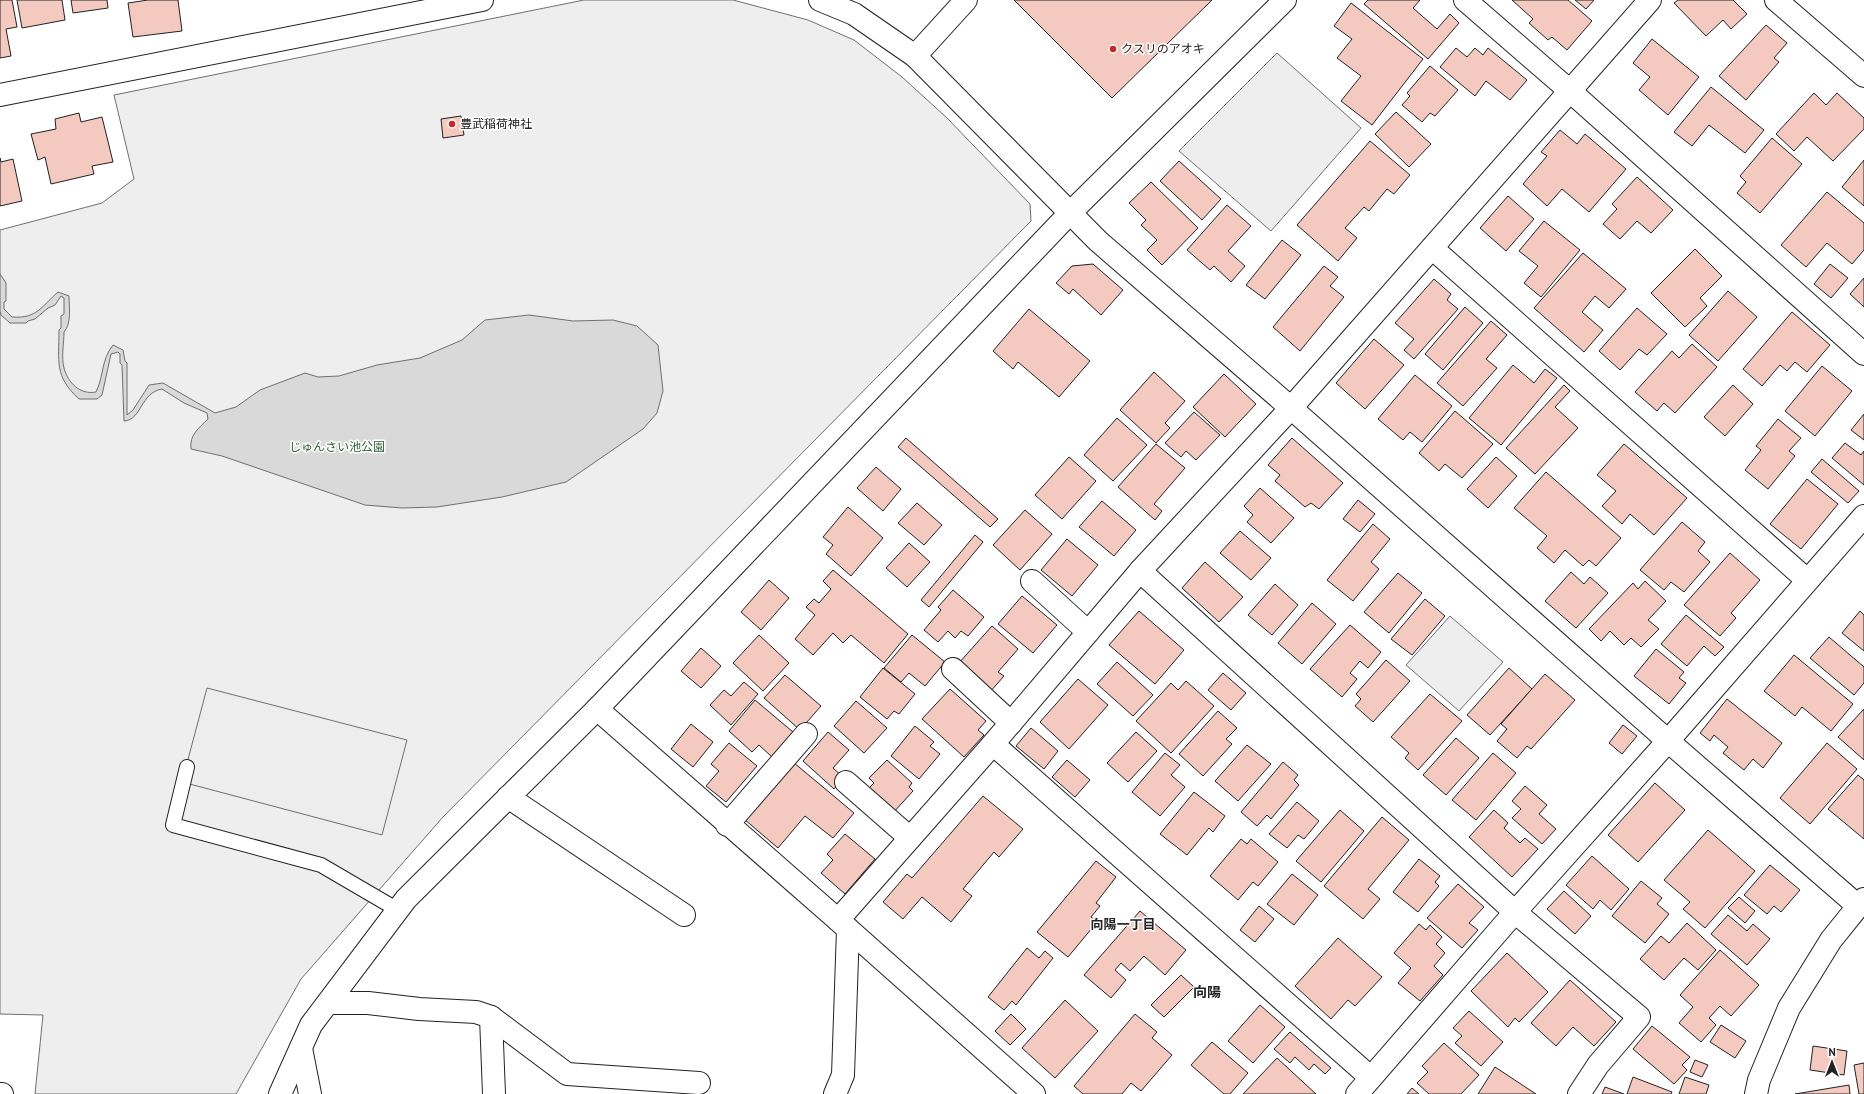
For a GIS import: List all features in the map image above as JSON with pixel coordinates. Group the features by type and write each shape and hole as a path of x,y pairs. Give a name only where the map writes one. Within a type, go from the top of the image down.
{"street":[{"path":"0,95 482,0"},
{"path":"820,0 854,14 915,56 1098,241 1291,408 1668,741 1861,903 1831,940 1789,1008 1759,1080 1756,1094"},
{"path":"941,0 942,24"},
{"path":"915,56 942,24 966,0"},
{"path":"280,1094 311,1025 406,898 597,709 1070,213 1285,0"},
{"path":"1465,0 1864,354"},
{"path":"835,1094 843,1075 843,924 910,838 993,744 1140,571 1291,408 1650,0"},
{"path":"1776,0 1864,76"},
{"path":"1432,248 1807,580"},
{"path":"1356,1094 1515,912 1668,741 1864,516"},
{"path":"1140,571 1515,912 1639,1017 1598,1065 1579,1094"},
{"path":"1032,581 1088,632"},
{"path":"953,670 1011,723"},
{"path":"597,709 727,825 843,924 1034,1094"},
{"path":"727,825 806,734"},
{"path":"993,744 1370,1078"},
{"path":"846,782 910,838"},
{"path":"508,797 684,915"},
{"path":"328,1003 368,1002 419,1009 476,1012 491,1017 567,1074 699,1083"},
{"path":"491,1017 494,1094"},
{"path":"300,1048 310,1094"}],"lane":[{"path":"187,767 173,825 321,865 398,910"}],"green space":[{"name":"じゅんさい池公園","path":"584,0 733,0 808,20 854,40 902,77 947,118 1030,204 1031,221 443,817 301,979 236,1094 35,1094 43,1015 0,1014 0,230 102,203 134,179 114,95"},
{"path":"1277,53 1361,128 1271,231 1179,151"},
{"path":"1450,616 1503,662 1459,711 1406,665"}],"shaded area":[{"path":"0,274 6,283 6,301 4,302 4,309 12,317 33,314 43,307 58,292 69,296 70,310 67,328 64,332 63,364 68,378 80,390 85,392 96,392 99,386 104,362 109,351 113,345 123,350 125,361 127,363 127,415 133,410 149,385 163,383 215,413 236,407 260,390 305,373 318,377 339,376 377,365 420,358 462,340 485,320 529,315 573,321 613,320 637,326 658,345 663,391 657,413 643,429 566,482 502,497 437,507 402,508 365,505 222,456 191,449 193,436 208,419 207,413 184,403 162,389 155,391 149,396 130,420 124,421 122,365 120,363 120,354 118,352 111,354 102,395 97,399 79,399 65,383 60,368 59,330 61,328 61,316 64,314 64,298 61,296 55,305 48,308 35,319 26,323 10,323 1,315 0,311"},
{"path":"207,688 407,740 382,835 182,782"}],"building":[{"path":"0,0 12,0 17,27 6,29 11,56 0,58"},
{"path":"17,0 62,0 65,20 22,28"},
{"path":"71,0 107,0 108,8 73,13"},
{"path":"148,0 178,0 182,31 133,37 128,3"},
{"name":"クスリのアオキ","path":"1014,0 1212,0 1112,98"},
{"path":"1368,0 1420,0 1413,8 1437,29 1450,14 1459,23 1428,59 1364,4"},
{"path":"1512,0 1568,0 1592,21 1567,50 1552,37 1548,40 1529,23 1533,19"},
{"path":"1575,0 1594,0 1586,9"},
{"path":"1678,0 1733,0 1747,14 1731,29 1723,20 1706,36 1674,3"},
{"path":"1351,3 1423,59 1372,125 1341,101 1361,76 1337,58 1352,39 1334,26"},
{"path":"1766,25 1787,43 1774,58 1779,62 1746,100 1719,76"},
{"path":"1652,39 1699,77 1668,115 1639,90 1650,77 1633,63"},
{"path":"1456,48 1467,57 1475,48 1483,55 1488,48 1527,80 1510,100 1486,81 1475,96 1440,67"},
{"path":"1430,66 1458,90 1435,116 1430,113 1422,122 1402,105 1410,96 1407,93"},
{"path":"1711,87 1764,130 1745,153 1709,125 1692,146 1674,132"},
{"path":"1814,93 1826,105 1837,93 1864,118 1864,129 1833,161 1807,137 1794,151 1776,134"},
{"path":"1396,112 1431,144 1409,167 1375,134"},
{"path":"79,113 81,122 102,117 113,162 92,166 94,174 51,184 45,157 38,160 31,134 56,129 55,119"},
{"path":"461,116 464,135 443,138 441,119"},
{"path":"1560,130 1577,144 1585,134 1626,169 1589,212 1562,189 1547,206 1523,184 1547,156 1541,152"},
{"path":"1772,138 1802,164 1760,213 1737,193 1746,182 1740,176"},
{"path":"1370,141 1410,175 1394,194 1387,189 1369,211 1364,207 1345,228 1357,238 1338,261 1297,225"},
{"path":"0,158 1,162 13,159 22,201 0,206"},
{"path":"1864,160 1864,206 1842,187"},
{"path":"1179,161 1221,199 1202,220 1160,181"},
{"path":"1637,177 1673,210 1651,233 1637,221 1620,239 1603,224 1617,209 1612,204"},
{"path":"1151,182 1198,228 1162,265 1147,250 1157,240 1141,225 1146,220 1129,203"},
{"path":"1827,192 1864,223 1864,250 1852,264 1827,243 1806,267 1781,245"},
{"path":"1508,196 1534,219 1506,251 1480,228"},
{"path":"1227,205 1251,226 1228,251 1245,266 1231,282 1214,266 1210,270 1187,250"},
{"path":"1544,221 1580,250 1541,297 1524,283 1538,266 1519,251"},
{"path":"1282,240 1301,255 1265,299 1246,285"},
{"path":"1695,249 1722,276 1700,298 1707,306 1685,327 1651,293"},
{"path":"1583,253 1626,289 1609,308 1595,296 1582,312 1603,330 1584,352 1534,308"},
{"path":"1093,264 1123,290 1101,315 1073,289 1069,294 1056,283 1072,266"},
{"path":"1830,264 1848,278 1831,298 1814,284"},
{"path":"1324,266 1338,277 1330,286 1344,297 1300,351 1273,327"},
{"path":"1864,278 1864,307 1850,294"},
{"path":"1434,279 1451,294 1447,300 1458,309 1414,359 1404,350 1414,339 1395,323"},
{"path":"1728,291 1757,317 1718,361 1689,335"},
{"path":"1465,307 1483,323 1443,370 1425,354"},
{"path":"1637,308 1667,334 1647,355 1639,349 1620,370 1599,351"},
{"path":"1029,309 1090,361 1059,397 1018,362 1013,369 993,351"},
{"path":"1792,312 1830,345 1807,372 1795,362 1787,371 1780,365 1762,386 1743,369"},
{"path":"1491,321 1507,335 1486,359 1497,368 1463,406 1437,383"},
{"path":"1374,339 1404,365 1365,409 1336,383"},
{"path":"1692,344 1717,367 1675,413 1664,403 1657,411 1635,392 1672,351 1679,358"},
{"path":"1513,365 1534,383 1545,369 1557,378 1501,445 1469,418"},
{"path":"1822,366 1852,391 1815,436 1785,411"},
{"path":"1154,372 1185,401 1165,423 1170,428 1156,443 1120,410"},
{"path":"1224,374 1256,404 1225,437 1193,407"},
{"path":"1415,375 1452,406 1422,442 1410,432 1403,440 1378,419"},
{"path":"1564,385 1570,391 1555,407 1578,428 1535,474 1506,448"},
{"path":"1733,385 1753,404 1725,436 1704,417"},
{"path":"1455,411 1493,444 1462,478 1445,464 1439,471 1419,453"},
{"path":"1194,412 1220,435 1196,460 1186,451 1181,457 1165,443"},
{"path":"1864,414 1864,440 1851,430"},
{"path":"1117,418 1147,445 1113,481 1084,455"},
{"path":"1778,419 1801,438 1789,451 1795,456 1768,489 1745,470 1761,450 1756,446"},
{"path":"906,438 998,519 990,527 898,447"},
{"path":"1292,438 1343,483 1319,509 1311,503 1305,507 1275,481 1280,475 1268,465"},
{"path":"1845,443 1861,455 1864,451 1864,485 1832,458"},
{"path":"1156,444 1185,468 1154,504 1162,511 1155,520 1118,487"},
{"path":"1624,444 1687,498 1654,535 1630,514 1622,524 1602,506 1616,491 1597,475"},
{"path":"1069,457 1096,481 1062,519 1035,495"},
{"path":"1496,457 1517,476 1488,508 1467,489"},
{"path":"1822,459 1859,491 1848,503 1811,472"},
{"path":"876,467 901,489 883,511 857,488"},
{"path":"1546,472 1621,538 1596,566 1589,560 1583,566 1565,550 1554,563 1537,548 1547,536 1514,508"},
{"path":"1807,479 1838,504 1801,549 1770,524"},
{"path":"1260,488 1294,518 1271,543 1247,522 1253,515 1244,506"},
{"path":"1358,500 1375,514 1360,532 1343,519"},
{"path":"1102,501 1136,530 1114,556 1079,527"},
{"path":"917,503 942,525 924,545 898,523"},
{"path":"848,507 883,538 851,576 826,554 833,545 823,537"},
{"path":"1025,510 1052,534 1020,570 993,545"},
{"path":"1682,522 1705,542 1698,551 1710,562 1684,592 1671,582 1664,590 1640,570"},
{"path":"1373,524 1390,539 1371,562 1379,569 1353,601 1327,580"},
{"path":"1240,531 1271,558 1251,580 1220,553"},
{"path":"975,535 983,542 929,607 921,600"},
{"path":"1067,539 1098,565 1072,596 1041,570"},
{"path":"909,543 930,562 907,587 886,568"},
{"path":"1730,553 1760,580 1731,613 1736,618 1720,636 1684,605"},
{"path":"1205,562 1243,597 1219,622 1182,588"},
{"path":"833,570 908,634 884,663 851,635 843,643 833,633 813,655 795,639 815,615 806,607 814,599 819,603 831,589 823,581"},
{"path":"1571,572 1584,584 1590,577 1608,593 1576,628 1545,601"},
{"path":"1398,573 1422,593 1389,633 1364,612"},
{"path":"769,580 789,598 761,630 741,612"},
{"path":"1645,581 1666,601 1648,620 1659,629 1641,647 1631,638 1624,645 1610,631 1601,641 1589,629 1633,583 1638,589"},
{"path":"1275,584 1298,605 1272,635 1248,615"},
{"path":"953,590 984,617 968,636 961,631 955,638 948,631 938,642 924,630 941,610 938,607"},
{"path":"1022,596 1057,625 1033,653 998,624"},
{"path":"1425,599 1445,616 1412,655 1391,639"},
{"path":"1312,603 1336,624 1302,664 1278,643"},
{"path":"1139,611 1184,650 1155,684 1109,645"},
{"path":"1860,611 1864,615 1864,651 1842,633"},
{"path":"1686,615 1724,647 1715,656 1704,646 1687,666 1661,644"},
{"path":"1350,625 1381,652 1368,668 1360,661 1350,673 1357,679 1342,697 1310,669"},
{"path":"992,626 1018,649 998,672 1004,676 990,692 958,664"},
{"path":"759,635 789,663 763,691 733,663"},
{"path":"912,635 945,662 925,686 909,673 901,682 884,668"},
{"path":"1829,637 1864,667 1864,683 1854,695 1810,658"},
{"path":"701,648 721,666 701,688 681,671"},
{"path":"1656,649 1684,672 1679,678 1686,683 1669,704 1634,676"},
{"path":"1794,655 1853,704 1831,731 1802,707 1795,716 1764,691"},
{"path":"1386,660 1410,681 1373,722 1355,706 1361,699 1356,694"},
{"path":"1117,662 1153,695 1133,716 1097,684"},
{"path":"883,668 915,694 899,714 894,711 887,719 860,697"},
{"path":"1509,668 1532,689 1490,735 1467,715"},
{"path":"1223,673 1246,693 1231,710 1208,690"},
{"path":"1545,674 1575,700 1531,749 1527,746 1517,758 1497,741 1507,729 1501,724"},
{"path":"785,675 821,706 800,730 764,698"},
{"path":"1078,679 1108,705 1069,749 1040,722"},
{"path":"1186,681 1214,706 1171,753 1136,721 1171,683 1178,690"},
{"path":"744,682 758,694 731,725 710,705 724,690 731,696"},
{"path":"950,689 986,721 978,730 984,735 964,757 922,719"},
{"path":"1430,694 1462,721 1418,770 1405,758 1409,753 1391,737"},
{"path":"1727,699 1782,743 1763,768 1753,759 1744,770 1723,753 1728,747 1714,735 1710,741 1700,733"},
{"path":"755,700 793,732 772,757 759,745 752,752 729,731"},
{"path":"856,701 887,728 864,753 834,726"},
{"path":"1864,709 1864,760 1838,737"},
{"path":"1218,711 1237,728 1226,739 1232,744 1203,776 1179,754"},
{"path":"691,724 713,742 693,767 671,749"},
{"path":"1623,725 1637,736 1622,754 1609,743"},
{"path":"915,726 934,742 930,746 940,754 919,779 891,756"},
{"path":"1031,728 1058,751 1044,769 1016,746"},
{"path":"828,732 849,750 833,768 844,778 834,789 803,761"},
{"path":"1136,732 1157,751 1128,782 1107,763"},
{"path":"1456,738 1479,758 1446,795 1423,775"},
{"path":"729,743 757,766 726,802 706,786 719,771 711,764"},
{"path":"1827,743 1857,769 1810,824 1780,798"},
{"path":"1247,745 1271,764 1238,801 1215,781"},
{"path":"1165,753 1180,765 1171,775 1185,787 1160,816 1132,792"},
{"path":"1493,753 1516,773 1476,820 1452,800"},
{"path":"887,760 912,783 909,787 913,791 892,814 867,790 874,783 869,778"},
{"path":"1067,760 1090,780 1075,797 1052,777"},
{"path":"793,762 854,813 833,838 805,816 778,848 744,819"},
{"path":"1283,762 1298,775 1294,780 1299,785 1271,819 1267,815 1257,826 1241,812"},
{"path":"1858,775 1864,780 1864,839 1828,809"},
{"path":"1655,783 1685,810 1638,862 1608,835"},
{"path":"1525,786 1547,805 1539,814 1556,829 1542,844 1512,818 1521,809 1512,801"},
{"path":"1194,792 1225,816 1213,832 1209,828 1187,855 1160,834"},
{"path":"983,796 1023,829 999,857 994,852 963,889 972,896 951,922 922,897 903,919 883,902 907,874 912,878"},
{"path":"1297,802 1319,821 1304,839 1298,835 1287,848 1269,834"},
{"path":"1340,810 1364,831 1321,882 1296,861"},
{"path":"1494,810 1508,823 1504,828 1520,843 1525,838 1538,849 1512,877 1469,837"},
{"path":"1382,817 1409,840 1368,889 1380,899 1363,919 1324,886"},
{"path":"1708,830 1755,871 1705,928 1683,909 1690,902 1664,880"},
{"path":"845,834 875,859 845,894 821,873 833,860 827,854"},
{"path":"1241,839 1247,844 1251,839 1278,862 1258,886 1253,882 1238,900 1210,876"},
{"path":"1592,856 1629,889 1611,910 1600,900 1593,909 1566,885"},
{"path":"1419,859 1440,876 1435,882 1439,886 1418,912 1393,892"},
{"path":"1096,861 1116,877 1096,903 1100,906 1091,917 1097,922 1068,957 1037,932"},
{"path":"1770,865 1800,890 1781,912 1774,906 1767,914 1744,895"},
{"path":"1292,874 1318,895 1294,925 1267,904"},
{"path":"1641,881 1662,898 1657,904 1669,914 1645,943 1612,916"},
{"path":"1458,884 1484,907 1469,923 1478,930 1462,948 1427,918"},
{"path":"1564,891 1591,916 1575,934 1547,909"},
{"path":"1739,897 1755,911 1745,923 1728,908"},
{"path":"1259,906 1274,919 1255,942 1240,930"},
{"path":"1140,911 1186,950 1165,975 1144,956 1130,971 1121,963 1115,970 1126,980 1111,998 1084,975"},
{"path":"1728,915 1747,931 1753,924 1770,939 1747,965 1711,934"},
{"path":"1687,923 1716,950 1698,970 1684,958 1664,980 1640,959 1661,936 1669,943"},
{"path":"1419,924 1426,930 1430,925 1442,937 1436,944 1445,953 1434,966 1443,975 1420,1001 1398,983 1411,968 1394,953"},
{"path":"1338,938 1382,977 1355,1006 1348,1000 1331,1019 1295,986"},
{"path":"1027,948 1039,958 1045,951 1053,958 1016,1005 1012,1001 1004,1010 988,997"},
{"path":"1720,950 1759,985 1731,1016 1720,1006 1709,1018 1716,1025 1701,1042 1679,1023 1693,1007 1680,995"},
{"path":"1507,953 1548,992 1519,1022 1515,1018 1508,1027 1471,991"},
{"path":"1181,975 1194,987 1164,1017 1151,1005"},
{"path":"1570,980 1616,1022 1594,1046 1573,1027 1556,1046 1531,1023"},
{"path":"1065,1000 1098,1031 1055,1078 1022,1048"},
{"path":"1260,1005 1285,1027 1253,1063 1228,1041"},
{"path":"1469,1011 1503,1042 1481,1066 1455,1043 1462,1036 1453,1028"},
{"path":"1011,1014 1026,1029 1010,1045 995,1031"},
{"path":"1135,1014 1157,1032 1152,1038 1172,1055 1141,1091 1131,1083 1122,1094 1083,1094 1074,1086"},
{"path":"1721,1025 1746,1041 1735,1058 1710,1042"},
{"path":"1652,1026 1690,1057 1682,1065 1687,1070 1674,1084 1633,1049"},
{"path":"1290,1032 1331,1068 1325,1074 1314,1064 1309,1070 1295,1057 1290,1063 1274,1049"},
{"path":"1212,1042 1248,1073 1230,1094 1224,1094 1191,1065"},
{"path":"1444,1043 1479,1075 1461,1094 1429,1094 1417,1083 1428,1072 1422,1066"},
{"path":"1813,1046 1847,1051 1844,1075 1810,1070"},
{"path":"1277,1058 1316,1094 1243,1094"},
{"path":"1695,1060 1708,1065 1702,1077 1690,1072"},
{"path":"1864,1063 1864,1094 1859,1094 1854,1065"},
{"path":"1495,1067 1536,1094 1478,1094"},
{"path":"1633,1077 1672,1092 1671,1094 1627,1094"},
{"path":"1685,1077 1709,1085 1706,1094 1679,1094"},
{"path":"1849,1085 1850,1094 1795,1094"},
{"path":"1605,1087 1624,1094 1602,1094"},
{"path":"1412,1088 1419,1094 1407,1094"}],"place":[{"name":"クスリのアオキ","path":"1113,49"},
{"name":"豊武稲荷神社","path":"452,124"}],"district":[{"name":"向陽一丁目","path":"1123,924"},
{"name":"向陽","path":"1207,992"}]}
